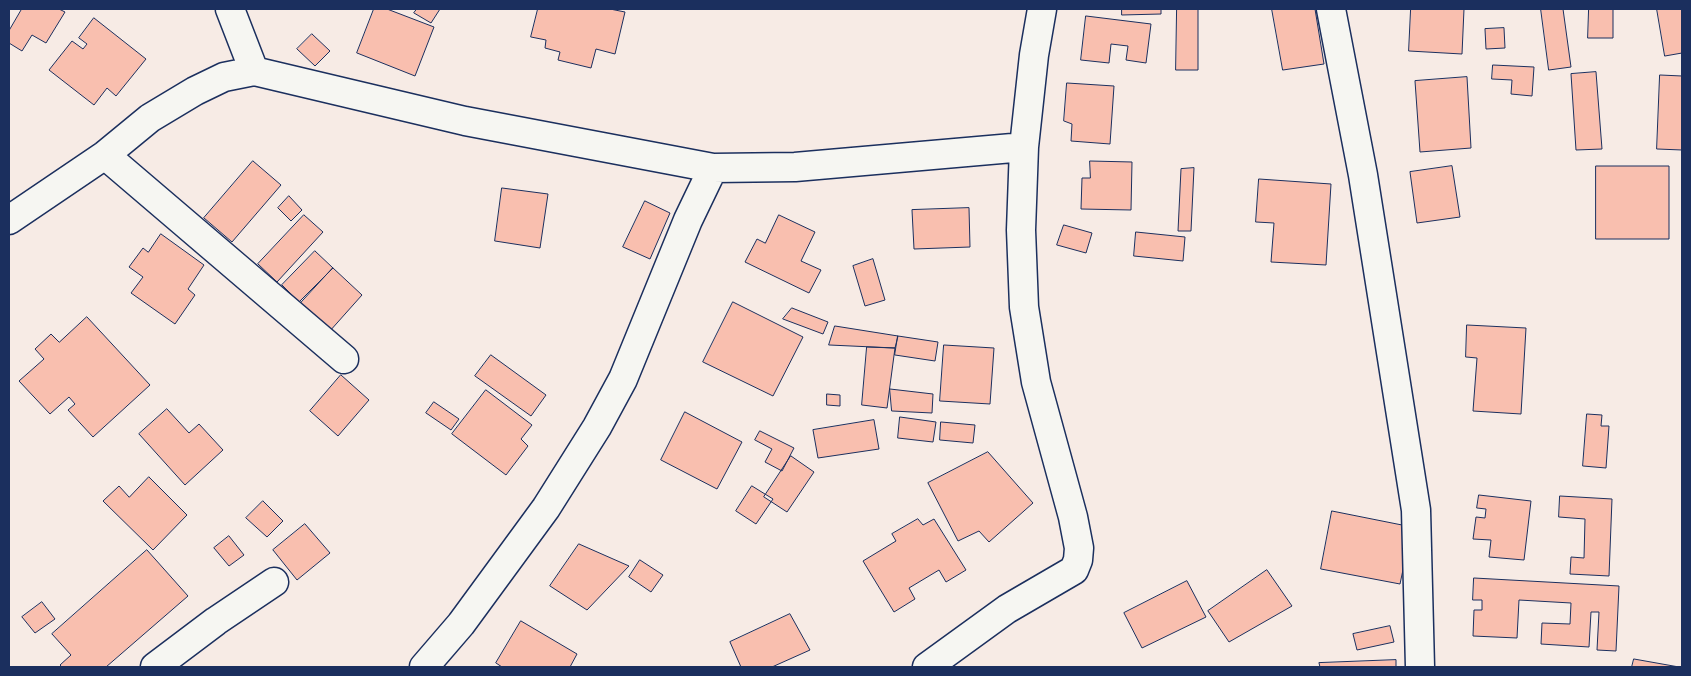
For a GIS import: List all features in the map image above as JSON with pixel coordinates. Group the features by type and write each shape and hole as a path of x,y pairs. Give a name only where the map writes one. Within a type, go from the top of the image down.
{"street":[{"path":"230,9 254,71"},
{"path":"927,667 1007,609 1074,570 1078,560 1073,517 1036,382 1024,307 1022,230 1024,147 1034,55 1042,9"},
{"path":"1331,9 1363,175 1416,510 1420,667"},
{"path":"9,220 105,155 150,118 195,91 224,77 254,71 465,121 713,168 795,167 1024,147"},
{"path":"105,155 344,359"},
{"path":"424,667 461,624 546,508 596,427 623,379 688,220 713,168"},
{"path":"155,667 216,621 274,582"}],"building":[{"path":"22,9 59,9 65,12 46,43 32,35 22,51 9,43 9,31"},
{"path":"374,9 387,9 434,27 415,76 357,53"},
{"path":"417,9 440,9 431,23 414,13"},
{"path":"538,9 610,9 625,12 615,54 596,49 591,68 558,60 560,52 545,48 546,40 531,37"},
{"path":"1122,9 1161,9 1161,14 1122,15"},
{"path":"1177,9 1198,9 1198,70 1176,70"},
{"path":"1272,9 1315,9 1324,64 1283,70"},
{"path":"1411,9 1464,9 1462,54 1409,51"},
{"path":"1541,9 1563,9 1571,67 1549,70"},
{"path":"1589,9 1613,9 1613,38 1588,38"},
{"path":"1657,9 1682,9 1682,53 1665,56"},
{"path":"1086,16 1151,24 1146,63 1126,60 1128,46 1111,44 1109,63 1081,60"},
{"path":"94,18 146,59 116,96 107,88 94,105 49,70 72,41 83,49 87,44 79,38"},
{"path":"1504,28 1505,48 1486,49 1485,29"},
{"path":"312,34 330,51 315,66 297,49"},
{"path":"1493,65 1534,67 1532,96 1511,94 1512,80 1492,79"},
{"path":"1596,72 1602,149 1576,150 1571,74"},
{"path":"1660,75 1682,76 1682,150 1657,149"},
{"path":"1467,77 1471,148 1420,152 1415,81"},
{"path":"1067,83 1114,86 1110,144 1071,141 1072,124 1064,121"},
{"path":"253,161 281,185 232,242 204,218"},
{"path":"1090,161 1132,162 1131,210 1081,209 1082,178 1090,178"},
{"path":"1452,166 1460,217 1417,223 1410,172"},
{"path":"1596,166 1669,166 1669,239 1596,239"},
{"path":"1194,168 1191,231 1178,231 1181,169"},
{"path":"1259,179 1331,184 1326,265 1271,262 1274,223 1256,222"},
{"path":"502,188 548,194 540,248 495,241"},
{"path":"289,196 302,210 291,221 278,208"},
{"path":"645,201 670,213 650,259 623,247"},
{"path":"969,208 970,247 914,249 912,210"},
{"path":"304,215 323,232 277,282 258,264"},
{"path":"779,215 815,232 801,261 821,270 809,293 745,262 757,239 765,243"},
{"path":"1064,225 1092,233 1086,253 1057,245"},
{"path":"1136,232 1185,237 1183,261 1134,256"},
{"path":"161,234 204,265 188,289 195,295 175,324 131,293 143,277 129,267 143,248 148,252"},
{"path":"315,251 333,268 299,302 282,285"},
{"path":"873,259 885,300 865,306 853,266"},
{"path":"333,268 362,295 329,332 299,305"},
{"path":"733,302 803,337 773,396 703,362"},
{"path":"792,308 828,322 823,334 783,319"},
{"path":"87,317 150,385 93,437 68,410 75,404 69,397 50,414 19,381 44,359 35,349 51,334 59,342"},
{"path":"1467,325 1526,328 1521,414 1473,411 1477,358 1466,357"},
{"path":"835,326 898,336 895,348 829,345"},
{"path":"898,336 938,342 935,361 895,355"},
{"path":"944,345 994,348 990,404 940,401"},
{"path":"867,347 895,348 887,408 862,405"},
{"path":"491,355 546,395 531,416 475,376"},
{"path":"341,375 369,400 338,436 310,411"},
{"path":"890,389 933,394 932,413 892,411"},
{"path":"486,390 532,425 521,439 528,446 506,475 452,434"},
{"path":"827,394 840,395 840,406 827,405"},
{"path":"434,402 459,419 451,430 426,413"},
{"path":"167,409 189,433 199,424 223,450 185,485 139,434"},
{"path":"685,412 742,442 717,489 661,460"},
{"path":"1587,414 1602,415 1601,426 1609,426 1606,468 1583,466"},
{"path":"900,417 936,422 933,442 898,438"},
{"path":"874,420 879,449 818,458 813,430"},
{"path":"941,422 975,425 973,443 940,440"},
{"path":"760,431 794,448 782,471 765,462 772,449 755,440"},
{"path":"988,452 1033,503 989,542 979,531 958,541 928,483"},
{"path":"791,456 814,472 787,512 764,497"},
{"path":"149,477 187,515 153,550 103,501 119,486 129,497"},
{"path":"752,486 773,499 756,524 736,511"},
{"path":"1479,495 1531,501 1524,560 1489,557 1491,540 1473,539 1476,517 1485,518 1486,509 1477,508"},
{"path":"1560,496 1612,499 1609,576 1570,574 1571,557 1584,558 1585,519 1559,517"},
{"path":"263,501 283,521 267,537 246,518"},
{"path":"1332,511 1412,527 1400,584 1321,569"},
{"path":"918,519 923,525 934,519 966,570 946,582 939,570 909,588 915,599 894,612 863,561 896,541 892,534"},
{"path":"305,524 330,553 297,580 273,550"},
{"path":"229,536 244,555 229,566 214,548"},
{"path":"579,544 629,566 587,610 550,586"},
{"path":"147,550 188,596 106,667 62,667 60,665 71,655 52,634"},
{"path":"640,560 663,575 651,592 629,577"},
{"path":"1267,570 1292,606 1229,642 1208,611"},
{"path":"1474,578 1619,586 1616,651 1597,650 1599,612 1591,612 1589,647 1541,644 1542,623 1570,624 1571,603 1519,600 1517,638 1473,636 1474,610 1482,610 1482,600 1473,600"},
{"path":"1187,581 1206,617 1142,648 1124,613"},
{"path":"42,602 55,619 35,633 22,617"},
{"path":"790,614 810,650 772,667 741,667 730,642"},
{"path":"521,621 577,654 570,667 502,667 496,663"},
{"path":"1390,626 1394,642 1357,650 1353,634"},
{"path":"1634,659 1679,667 1632,667"},
{"path":"1396,660 1396,667 1320,667 1319,663"}]}
